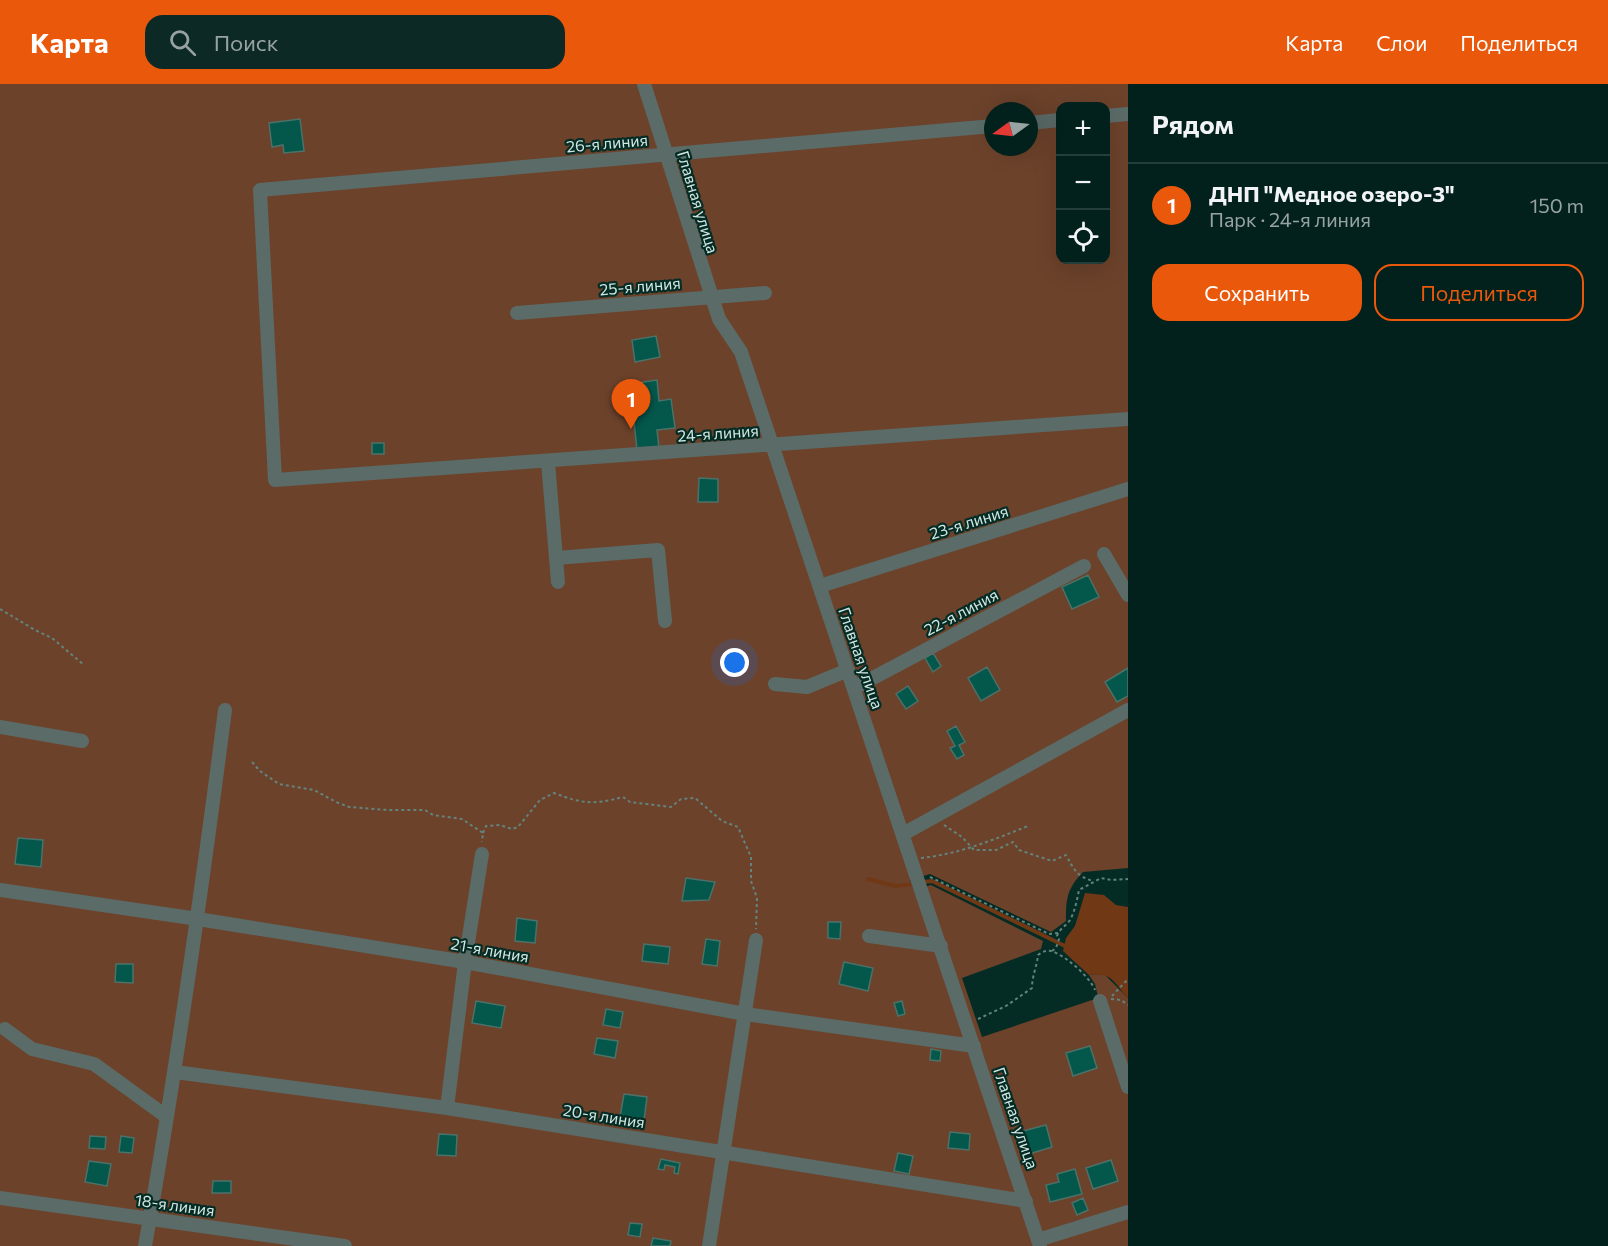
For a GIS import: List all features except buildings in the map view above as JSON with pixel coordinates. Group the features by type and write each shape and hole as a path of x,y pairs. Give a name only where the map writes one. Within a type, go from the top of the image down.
{"street":[{"name":"Главная улица","path":"644,84 719,319 741,352 1039,1243"},
{"path":"1110,116 1128,114"},
{"path":"1038,122 1056,120"},
{"name":"26-я линия","path":"275,480 260,190 984,127"},
{"name":"25-я линия","path":"517,313 765,293"},
{"name":"24-я линия","path":"275,480 1128,419"},
{"path":"548,462 558,582"},
{"name":"23-я линия","path":"820,586 1128,489"},
{"path":"556,558 658,550 665,621"},
{"path":"1104,554 1128,595"},
{"name":"22-я линия","path":"854,688 1084,566"},
{"path":"776,684 807,687 848,670"},
{"path":"145,1246 198,919 225,710"},
{"path":"903,834 1128,710"},
{"path":"0,726 82,741"},
{"path":"447,1108 465,962 482,854"},
{"name":"21-я линия","path":"0,890 465,962 745,1014 974,1046"},
{"path":"868,936 941,946"},
{"path":"709,1246 756,940"},
{"path":"1101,1004 1128,1087"},
{"path":"5,1029 32,1048 94,1064 167,1117"},
{"name":"20-я линия","path":"175,1072 447,1108 1026,1200"},
{"name":"18-я линия","path":"0,1198 345,1246"},
{"path":"1039,1243 1128,1212"}],"path":[{"path":"0,609 52,638 84,665"},
{"path":"252,762 260,771 279,784 314,790 349,807 425,810 433,815 462,819 483,833"},
{"path":"482,854 483,833 486,826 500,825 512,830 518,827 540,800 554,793 579,802 598,803 623,797 630,802 671,807 681,799 695,798 722,821 738,827 752,857 751,881 757,898 756,940"},
{"path":"932,818 962,837 974,850 996,850 1013,842 1019,850 1052,861 1066,855 1082,878 1093,881"},
{"path":"919,859 972,848 1028,826"},
{"path":"932,877 1049,934 1058,933 1069,921 1079,890 1101,878 1128,879"},
{"path":"1052,951 1056,948 1059,939 1058,933"},
{"path":"967,1023 1006,1006 1032,988 1032,976 1038,962 1038,955 1044,951 1052,951 1083,973 1093,985 1101,1004 1128,979"}],"shaded area":[{"path":"0,84 1128,84 1128,868 1083,872 1068,894 1066,921 1051,932 930,874 910,880 914,890 931,885 1043,941 1041,949 962,978 982,1037 1092,1000 1099,1001 1095,984 1089,975 1104,974 1128,998 1128,1246 0,1246"},
{"path":"1085,893 1104,895 1116,905 1128,907 1128,998 1112,979 1103,975 1089,975 1063,951 1066,938 1075,926"}],"waterway":[{"path":"868,879 895,886 914,884"},
{"path":"924,882 932,881 1067,947"}],"place":[{"name":"ДНП \"Медное озеро-3\"","path":"631,429"}]}
